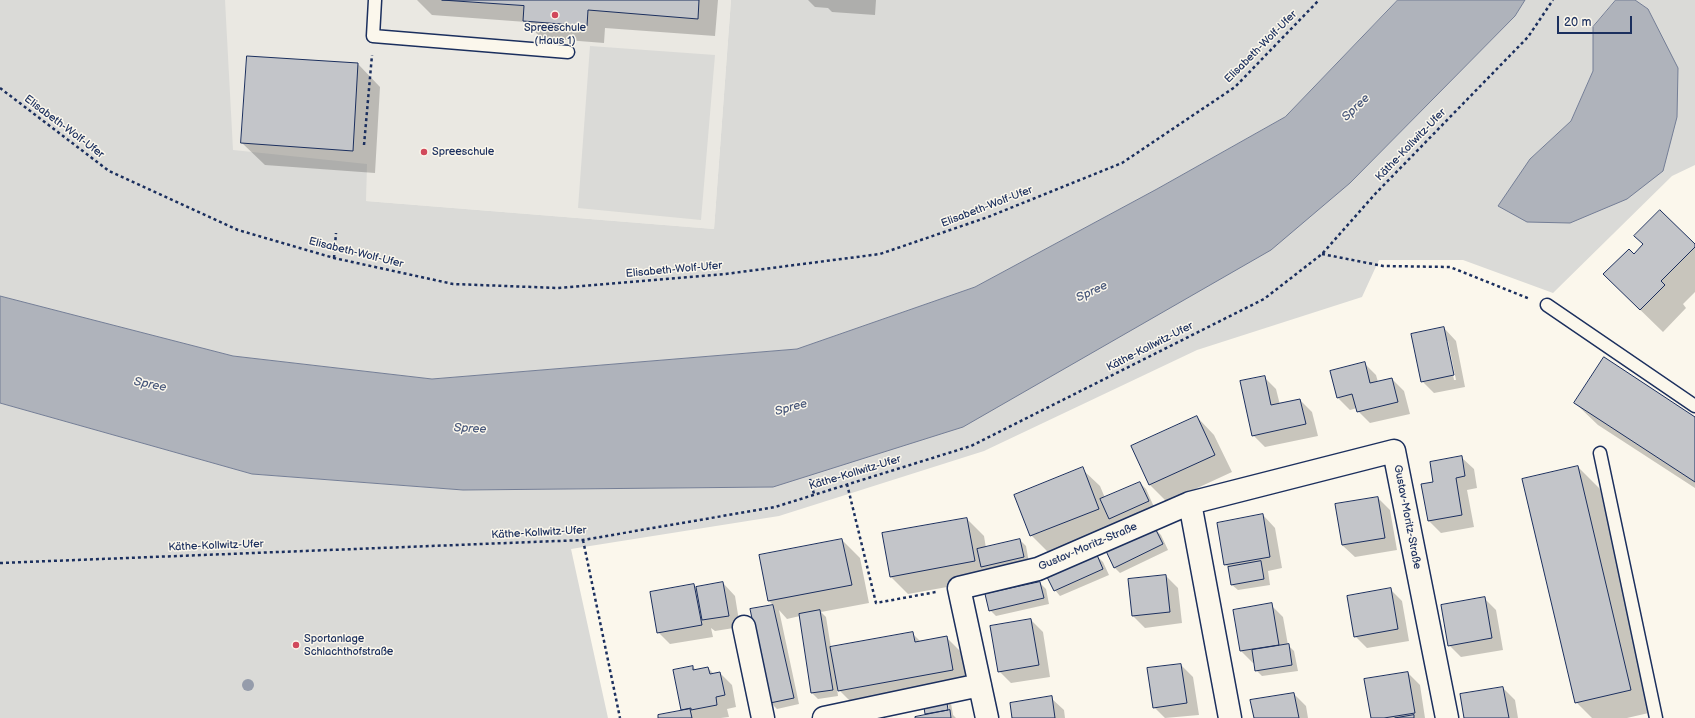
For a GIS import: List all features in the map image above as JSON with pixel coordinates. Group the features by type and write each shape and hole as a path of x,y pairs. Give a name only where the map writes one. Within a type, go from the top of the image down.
{"street":[{"name":"Gustav-Moritz-Straße","path":"958,588 1038,569 1190,503 1394,451 1447,718"},
{"path":"1190,503 1230,718"},
{"path":"958,588 987,718"},
{"path":"744,628 763,718"},
{"path":"824,718 980,685"}],"lane":[{"path":"375,0 373,36 568,52"},
{"path":"1547,305 1695,406"},
{"path":"1600,453 1656,718"}],"path":[{"name":"Elisabeth-Wolf-Ufer","path":"0,88 109,171 238,230 334,258 453,284 558,288 725,274 880,254 988,217 1122,163 1235,87 1319,0"},
{"name":"Käthe-Kollwitz-Ufer","path":"0,563 583,540 775,507 971,446 1264,299 1322,254 1376,193 1528,37 1553,0"},
{"path":"364,145 373,36"},
{"path":"334,258 336,232"},
{"path":"1322,254 1383,266 1450,267 1547,305"},
{"path":"810,479 814,494"},
{"path":"847,484 876,603 958,588"},
{"path":"583,540 620,718"}],"shaded area":[{"path":"0,0 225,0 233,150 367,164 366,201 714,229 731,0 1398,0 1285,117 1157,189 975,287 797,349 432,379 233,356 0,296"},
{"name":"Spreeschule","path":"13,0 731,0 714,229 366,201 200,196"},
{"path":"1525,0 1616,0 1593,27 1593,71 1571,121 1530,159 1527,222 1648,9 1635,0 1695,0 1695,165 1672,176 1553,293 1463,260 1379,260 1362,297 1197,350 984,451 779,516 571,549 608,718 0,718 0,403 252,474 463,490 773,487 1350,183 1515,16"},
{"path":"590,46 715,55 701,220 578,208"}],"water":[{"name":"Spree","path":"1398,0 1525,0 1515,16 1350,183 1271,250 963,427 773,487 463,490 252,474 0,403 0,296 233,356 432,379 797,349 975,287 1157,189 1285,117"},
{"path":"1616,0 1635,0 1648,9 1678,68 1677,117 1663,171 1627,199 1570,223 1527,222 1498,206 1530,159 1571,121 1593,71 1593,27"}],"building":[{"name":"Spreeschule (Haus 1)","path":"442,0 699,0 698,19 588,10 587,26 523,21 524,6"},
{"path":"247,56 358,63 353,151 241,143"},
{"path":"1660,210 1695,244 1695,247 1661,281 1665,285 1640,310 1603,274 1629,249 1634,254 1643,244 1634,236"},
{"path":"1444,327 1454,375 1421,382 1411,334"},
{"path":"1604,357 1695,417 1695,482 1574,403"},
{"path":"1365,362 1370,383 1392,378 1398,402 1357,412 1352,394 1337,398 1330,371"},
{"path":"1265,376 1271,405 1300,399 1306,424 1252,436 1240,381"},
{"path":"1197,416 1215,455 1149,485 1131,446"},
{"path":"1462,456 1465,476 1456,478 1462,515 1428,521 1421,484 1433,482 1430,462"},
{"path":"1578,466 1631,690 1575,703 1522,479"},
{"path":"1083,467 1099,509 1030,536 1014,495"},
{"path":"1140,482 1149,501 1109,519 1100,499"},
{"path":"1378,497 1385,538 1342,545 1335,504"},
{"path":"1263,514 1270,557 1224,565 1217,523"},
{"path":"967,518 975,561 890,577 882,533"},
{"path":"1155,528 1163,544 1114,568 1106,551"},
{"path":"842,539 852,585 768,601 759,555"},
{"path":"1020,539 1024,557 981,567 977,549"},
{"path":"1097,555 1103,569 1054,591 1047,577"},
{"path":"1261,561 1264,579 1231,585 1228,567"},
{"path":"1166,575 1170,612 1132,616 1128,579"},
{"path":"723,582 729,616 702,620 696,587"},
{"path":"1040,582 1044,598 989,611 985,594"},
{"path":"694,584 702,625 657,633 650,592"},
{"path":"1391,588 1398,629 1354,637 1347,596"},
{"path":"1485,597 1492,638 1448,646 1441,605"},
{"path":"1272,603 1279,645 1240,651 1233,610"},
{"path":"773,605 794,698 770,703 750,609"},
{"path":"820,610 833,690 811,693 799,614"},
{"path":"1031,619 1039,665 998,672 990,626"},
{"path":"913,632 915,642 947,636 953,670 838,691 830,647"},
{"path":"1289,644 1292,665 1255,671 1252,650"},
{"path":"1181,664 1187,703 1153,708 1147,668"},
{"path":"693,666 693,670 708,667 710,674 720,672 725,695 716,697 717,705 691,710 691,708 681,710 673,670"},
{"path":"1408,672 1415,713 1384,718 1371,718 1364,679"},
{"path":"1503,687 1509,718 1464,718 1460,694"},
{"path":"1294,693 1299,718 1254,718 1250,700"},
{"path":"946,696 948,710 925,714 923,701"},
{"path":"1052,696 1055,718 1012,718 1010,703"},
{"path":"690,709 692,718 658,718 658,715"},
{"path":"950,710 951,718 915,718 915,717"},
{"path":"1414,715 1414,718 1395,718"}],"place":[{"name":"Spreeschule (Haus 1)","path":"555,15"},
{"name":"Spreeschule","path":"424,152"},
{"name":"Sportanlage Schlachthofstraße","path":"296,645"}]}
